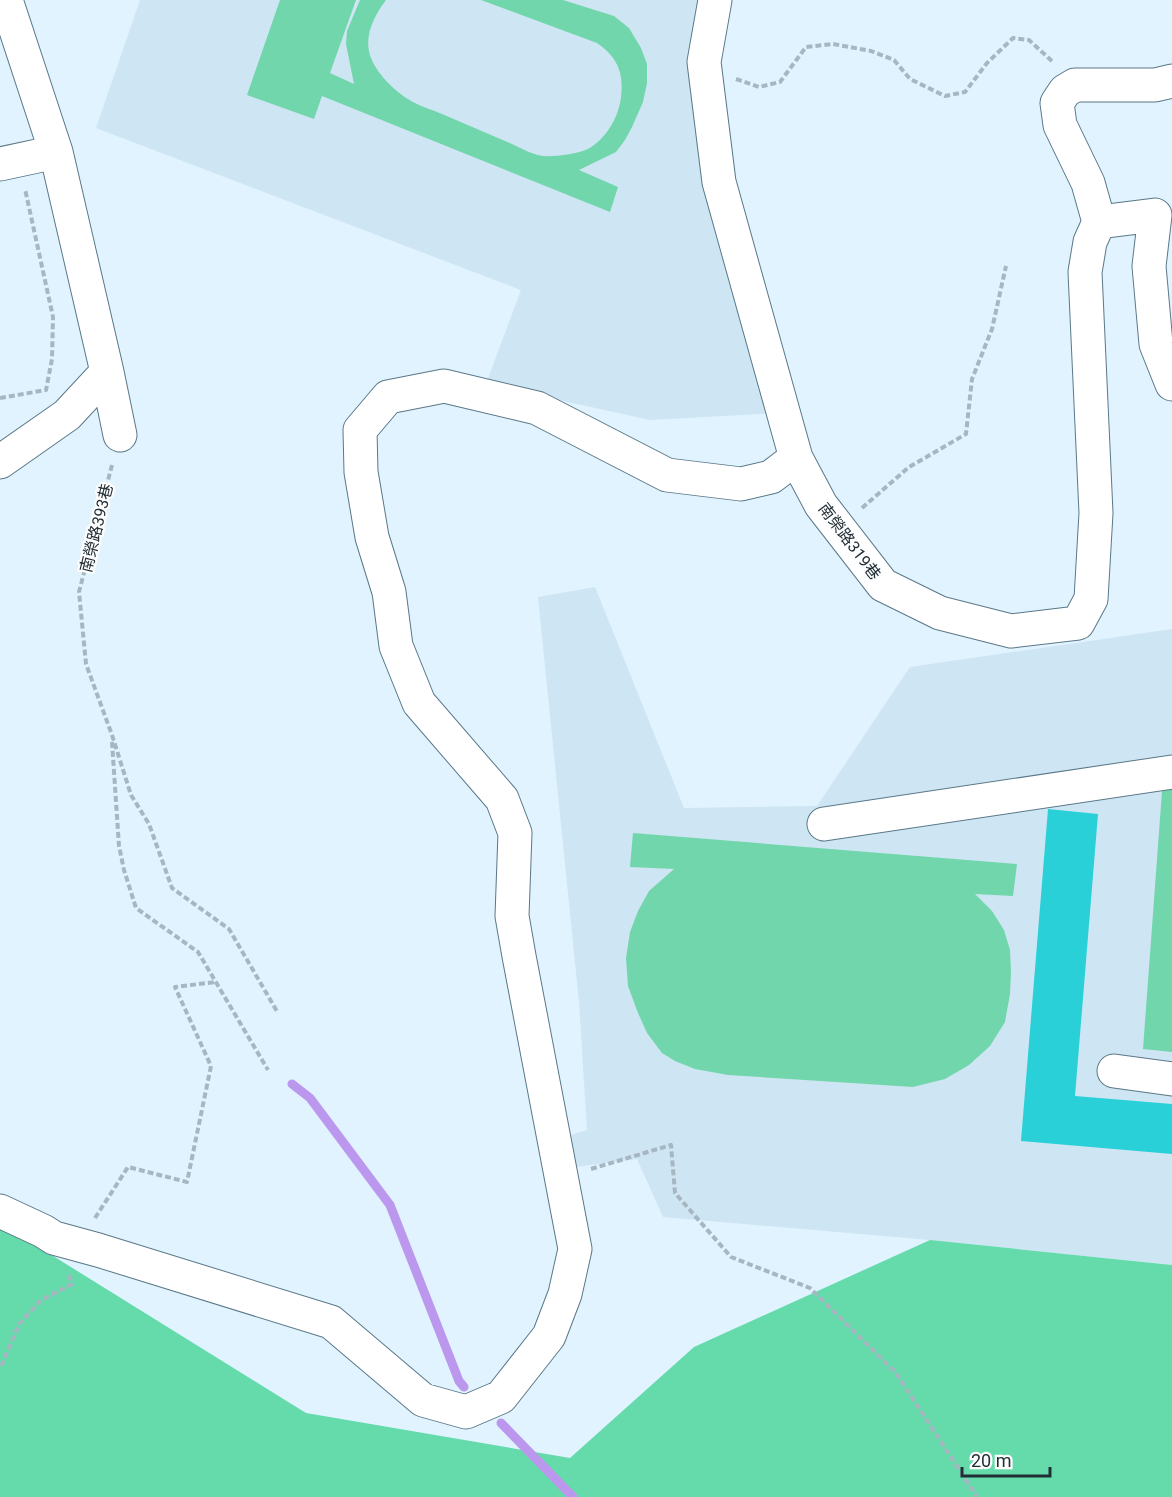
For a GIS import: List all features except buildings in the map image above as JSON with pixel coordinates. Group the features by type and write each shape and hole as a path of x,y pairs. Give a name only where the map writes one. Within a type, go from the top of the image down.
{"lane":[{"path":"6,0 56,152 120,435"},
{"name":"南榮路319巷","path":"715,0 704,62 719,182 796,458 821,505 883,585 940,613 1011,631 1078,623 1091,599 1096,513 1085,272 1090,242 1099,222"},
{"path":"1172,81 1155,85 1076,85 1065,91 1057,103 1060,125 1088,183 1099,222 1163,214 1149,266 1156,344 1172,384"},
{"path":"10,162 56,152"},
{"path":"0,462 67,415 107,372"},
{"path":"0,1211 54,1238 331,1322 423,1400 466,1412 501,1397 549,1336 565,1294 575,1249 513,916 514,833 502,799 419,703 396,646 389,592 372,537 361,472 360,430 388,397 444,386 537,408 667,476 741,484 771,477 796,458"},
{"path":"824,824 1172,772"},
{"path":"1114,1071 1172,1079"}],"path":[{"path":"705,73 742,80 759,87 780,82 806,47 833,44 871,51 894,60 910,78 945,96 965,92 987,63 1013,38 1029,40 1076,85"},
{"path":"0,398 46,390 52,359 53,317 10,162"},
{"path":"839,528 909,467 966,434 972,379 992,329 1006,267"},
{"name":"南榮路393巷","path":"120,435 80,592 86,664 131,795 148,824 172,888 230,929 278,1013"},
{"path":"112,735 119,846 136,908 198,952 268,1070"},
{"path":"98,1250 83,1237 128,1167 187,1182 211,1066 176,987 215,982"},
{"path":"562,1178 671,1145 675,1193 731,1257 810,1288 896,1373 977,1497"},
{"path":"0,1365 19,1324 41,1300 72,1284 54,1238"}],"shaded area":[{"path":"140,0 707,0 694,65 776,413 650,420 486,384 521,290 96,128"},
{"path":"595,587 684,808 817,806 910,667 1172,629 1172,1265 930,1240 663,1217 637,1159 575,1167 568,1136 587,1130 579,1002 538,597"}],"green space":[{"path":"280,0 356,0 330,73 354,84 346,44 347,31 360,0 386,0 372,24 368,44 374,65 390,85 416,104 543,156 566,155 583,151 595,145 606,133 620,105 622,88 618,66 610,54 597,43 481,0 563,0 614,16 629,28 641,48 647,64 647,83 643,102 632,127 616,152 579,170 618,187 610,212 322,96 314,119 247,95"},
{"path":"1163,778 1172,779 1172,1052 1143,1049"},
{"path":"633,833 1017,864 1013,896 975,894 992,911 1004,930 1010,950 1010,994 1005,1022 990,1046 969,1065 945,1079 913,1087 728,1075 695,1069 675,1061 662,1053 647,1033 628,986 626,958 630,932 638,911 649,891 674,869 630,867"},
{"path":"0,1223 306,1413 570,1458 694,1347 930,1240 1172,1265 1172,1497 0,1497"}],"waterway":[{"path":"292,1084 310,1098 390,1205 459,1381 464,1387"},
{"path":"501,1423 573,1497"}]}
